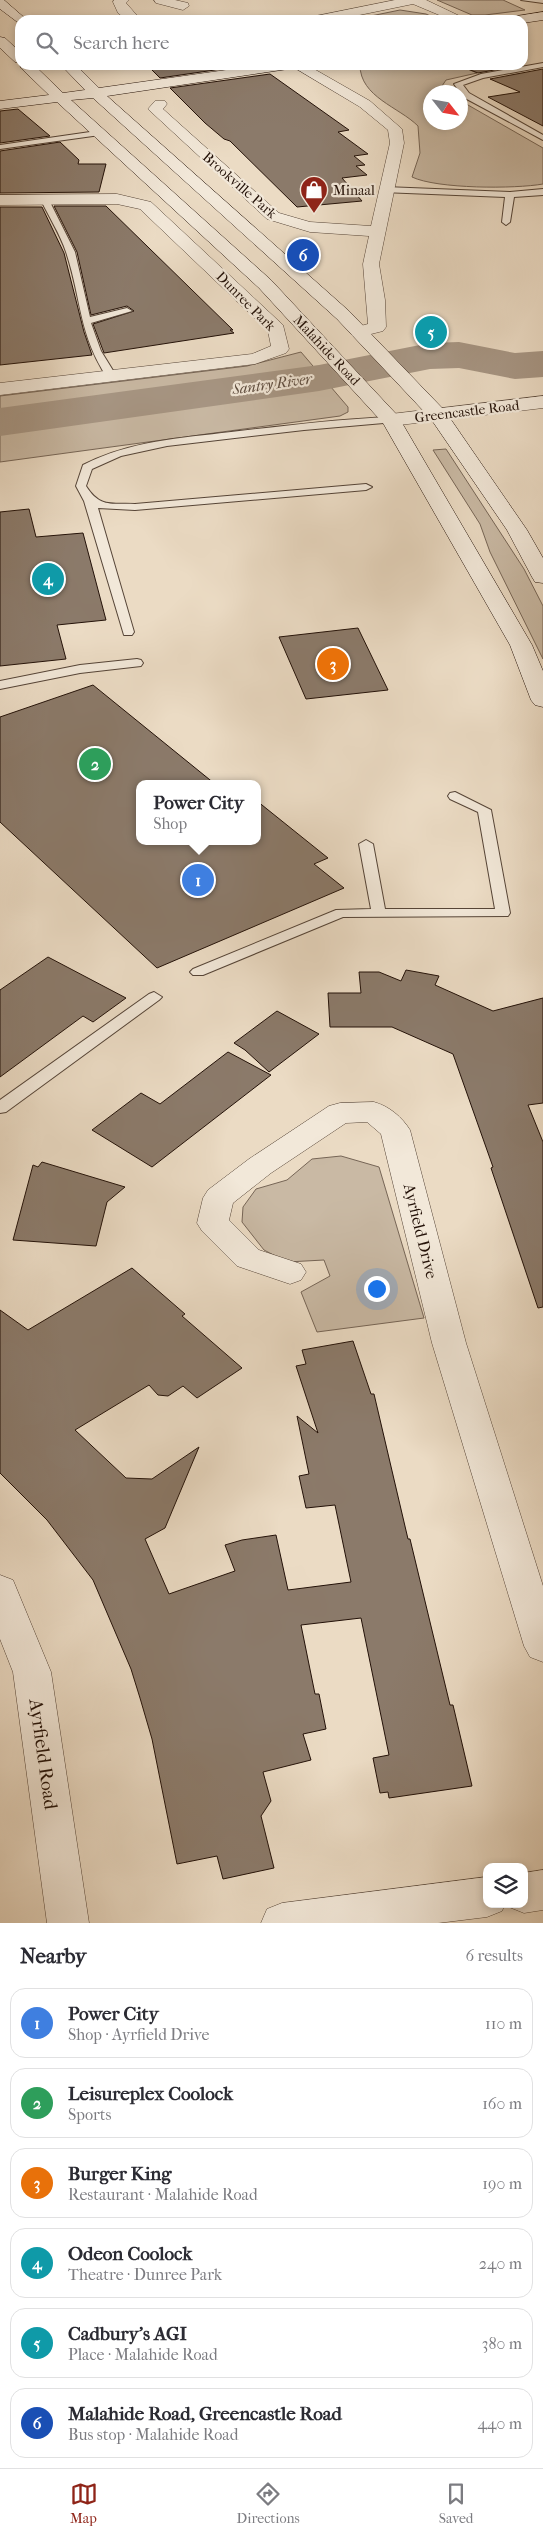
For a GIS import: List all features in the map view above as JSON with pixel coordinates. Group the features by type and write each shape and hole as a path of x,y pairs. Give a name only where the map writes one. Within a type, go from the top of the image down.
{"main road":[{"path":"124,0 119,2 123,10 129,15"},
{"path":"160,0 183,6"},
{"path":"341,15 415,0 450,15"},
{"path":"0,3 15,15"},
{"path":"528,18 543,16"},
{"path":"0,41 15,55"},
{"name":"Malahide Road","path":"32,70 97,133 265,284 392,420 521,645 543,700"},
{"path":"73,70 299,274 359,332 438,415 517,530 543,577"},
{"path":"88,70 102,77 169,84"},
{"path":"0,105 169,84 257,70"},
{"path":"306,70 365,104 395,129 397,143 385,190 371,264 376,300 377,327 359,332"},
{"path":"0,105 29,91 40,77"},
{"name":"Brookville Park","path":"160,104 155,109 156,112 273,216 283,221 323,228 377,230"},
{"path":"0,105 48,111 97,133"},
{"name":"Dunree Park","path":"0,200 117,199 145,205 277,330 280,349 255,358 0,389"},
{"name":"Greencastle Road","path":"392,420 543,402"},
{"name":"Ayrfield Drive","path":"290,1272 248,1258 212,1222 218,1198 340,1113 374,1112 395,1130 449,1343 543,1646"},
{"name":"Ayrfield Road","path":"0,1591 32,1672 68,1923"},
{"path":"528,1892 543,1890"},
{"path":"282,1923 483,1898"}],"lane":[{"path":"524,0 543,0"},
{"path":"528,68 543,65"},
{"path":"515,70 481,76 458,84 466,96 543,138"},
{"path":"0,147 97,133"},
{"path":"385,190 510,194 543,192"},
{"path":"506,222 510,194"},
{"path":"45,200 70,252 86,321 96,351 112,376"},
{"path":"86,321 127,311"},
{"path":"128,632 90,501 81,486 88,467 103,458 131,449 254,432 392,420"},
{"path":"90,501 103,506 134,507 366,487"},
{"path":"0,685 80,669 137,663"},
{"path":"198,972 341,913 503,913 484,810 455,796"},
{"path":"366,844 379,913"},
{"path":"0,1108 154,997"}],"shaded area":[{"path":"437,0 503,0 525,10 472,15"},
{"path":"400,10 428,15 376,15"},
{"path":"361,70 470,70 477,73 446,80 443,85 423,85 423,130 468,130 468,105 543,148 543,184 514,187 457,186 424,181 412,177 420,153 418,126 373,93 366,85"},
{"path":"301,352 348,407 348,412 340,416 0,462 0,396 247,366"},
{"path":"446,449 524,569 543,606 543,659 490,552 480,524 433,450"},
{"path":"341,1156 379,1167 424,1318 317,1332 301,1292 330,1276 324,1260 287,1262 264,1250 242,1222 243,1207 256,1189 287,1180 312,1159"}],"building":[{"path":"543,69 543,126 488,97 520,92 490,79"},
{"path":"152,70 215,70 160,78"},
{"path":"470,70 494,70 478,73"},
{"path":"270,74 349,130 338,132 368,154 354,156 365,165 356,166 367,175 342,178 362,201 297,207 230,141 224,139 205,123 170,88"},
{"path":"18,109 50,136 0,143 0,111"},
{"path":"60,142 79,160 78,164 106,164 99,192 0,193 0,151"},
{"path":"54,206 106,206 234,333 104,353 93,324 134,311 127,306 91,315 77,252"},
{"path":"0,207 42,207 64,253 84,332 92,355 0,365"},
{"path":"29,509 36,537 83,533 106,620 57,625 66,659 0,666 0,512"},
{"path":"358,628 388,690 306,699 279,637"},
{"path":"93,685 210,780 136,780 136,845 261,845 261,804 328,858 314,864 344,888 157,968 0,822 0,717"},
{"path":"48,957 126,998 93,1022 83,1016 0,1077 0,990"},
{"path":"406,970 439,976 435,985 493,1011 543,998 543,1103 528,1105 543,1142 543,1307 538,1308 491,1168 493,1167 453,1054 392,1027 330,1027 328,993 361,993 359,972 379,972 401,981"},
{"path":"277,1011 319,1034 269,1072 245,1050 234,1043"},
{"path":"228,1052 271,1075 152,1167 92,1130 141,1093 160,1104"},
{"path":"42,1162 125,1187 107,1202 96,1246 13,1240 33,1165 38,1167"},
{"path":"132,1268 185,1314 182,1316 242,1368 197,1398 183,1386 168,1396 158,1395 149,1385 75,1430 126,1478 152,1479 199,1447 165,1528 145,1539 169,1594 235,1571 225,1545 242,1540 276,1535 288,1590 351,1582 335,1505 306,1508 299,1476 309,1474 297,1416 318,1433 296,1366 306,1364 302,1350 353,1341 371,1394 374,1394 408,1539 410,1539 450,1705 453,1705 472,1786 389,1798 388,1792 380,1793 373,1758 389,1755 361,1618 301,1625 315,1694 319,1694 326,1729 303,1734 311,1760 263,1772 271,1801 261,1816 274,1868 223,1879 217,1856 177,1864 152,1739 140,1698 131,1669 93,1580 47,1520 0,1473 0,1310 28,1330"}],"waterway":[{"name":"Santry River","path":"0,422 319,378 430,356 459,355 515,366 543,364"}],"place":[{"name":"Minaal","path":"314,214"},
{"name":"Malahide Road, Greencastle Road","path":"303,255"},
{"name":"Cadbury's AGI","path":"431,332"},
{"name":"Odeon Coolock","path":"48,579"},
{"name":"Burger King","path":"333,664"},
{"name":"Leisureplex Coolock","path":"95,764"},
{"name":"Power City","path":"198,880"}]}
